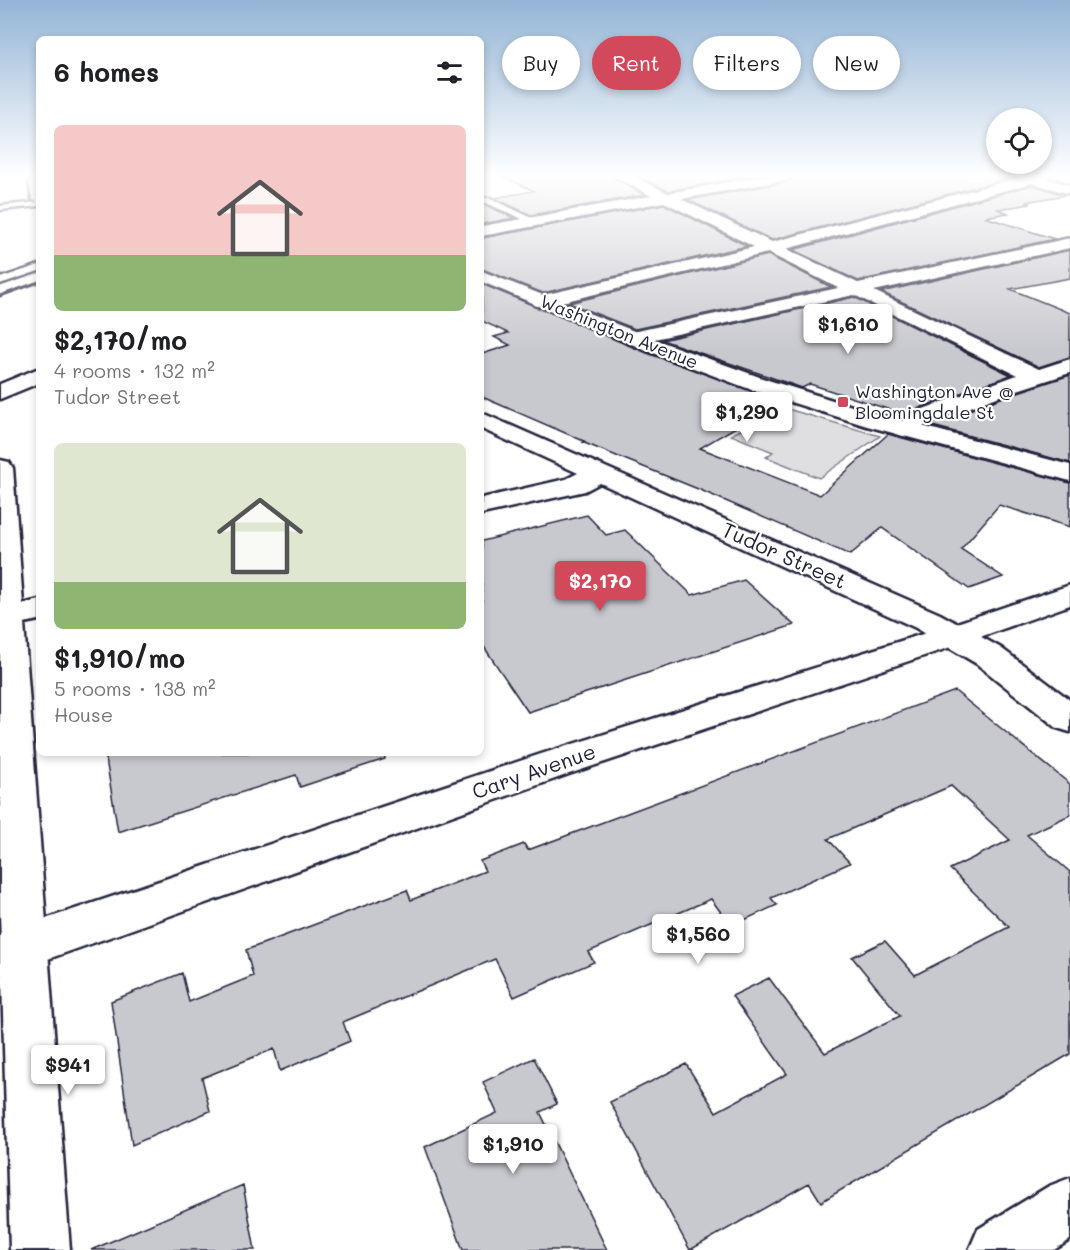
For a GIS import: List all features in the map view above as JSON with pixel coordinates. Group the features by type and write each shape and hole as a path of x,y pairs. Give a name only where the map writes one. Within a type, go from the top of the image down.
{"street":[{"path":"742,234 1036,376"},
{"path":"541,301 821,234"},
{"path":"632,338 1070,243"},
{"name":"Washington Avenue","path":"484,277 632,338 772,390 904,429 1070,473"},
{"path":"904,429 920,418 1070,366"},
{"path":"0,392 36,376"},
{"name":"Tudor Street","path":"484,421 903,609 954,635 988,656 1070,719"},
{"path":"0,468 24,613 13,950 40,1250"},
{"path":"484,506 575,484 600,473"},
{"name":"Cary Avenue","path":"13,950 555,764 954,635 1070,594"},
{"path":"999,1250 1070,1207"}],"lane":[{"path":"0,281 36,269"}],"shaded area":[{"path":"784,408 880,436 819,478 766,457 773,452 731,435"}],"building":[{"path":"502,234 724,234 747,246 543,293 484,270 484,238"},
{"path":"760,234 794,234 772,240"},
{"path":"851,234 1040,234 1055,239 858,281 793,250"},
{"path":"1070,250 1070,278 1010,289 1070,313 1070,357 1039,367 881,292"},
{"path":"768,255 831,287 635,329 569,303"},
{"path":"484,285 647,353 780,401 700,448 820,495 888,434 1070,483 1070,527 999,505 961,549 1003,577 969,589 882,528 850,555 582,442 586,442 484,398 484,353 510,345 494,337 508,333 484,322"},
{"path":"854,297 1011,375 911,411 906,415 810,384 802,388 662,340"},
{"path":"1070,375 1070,463 929,425 1009,395"},
{"path":"587,515 606,535 625,530 692,595 744,580 794,625 528,712 484,647 484,541"},
{"path":"955,691 1070,784 1070,815 1027,835 1070,872 1070,1054 821,1202 809,1183 690,1250 610,1102 686,1064 716,1112 787,1074 732,996 769,978 825,1053 900,1016 852,957 885,941 915,975 1009,927 950,869 1010,840 951,786 828,839 850,863 771,898 777,905 731,926 711,899 588,952 594,962 514,997 495,959 343,1022 350,1041 280,1071 274,1049 202,1078 210,1111 132,1145 111,1001 182,973 189,1002 253,976 246,950 407,890 411,900 485,871 480,861 524,844 528,850"},
{"path":"105,756 384,756 385,759 300,787 296,775 118,832"},
{"path":"534,1058 557,1104 540,1112 607,1250 463,1250 425,1147 497,1113 483,1082"},
{"path":"243,1185 255,1250 91,1250"}],"railway":[{"path":"0,296 36,283"}],"place":[{"name":"Washington Ave @ Bloomingdale St","path":"843,402"}]}
